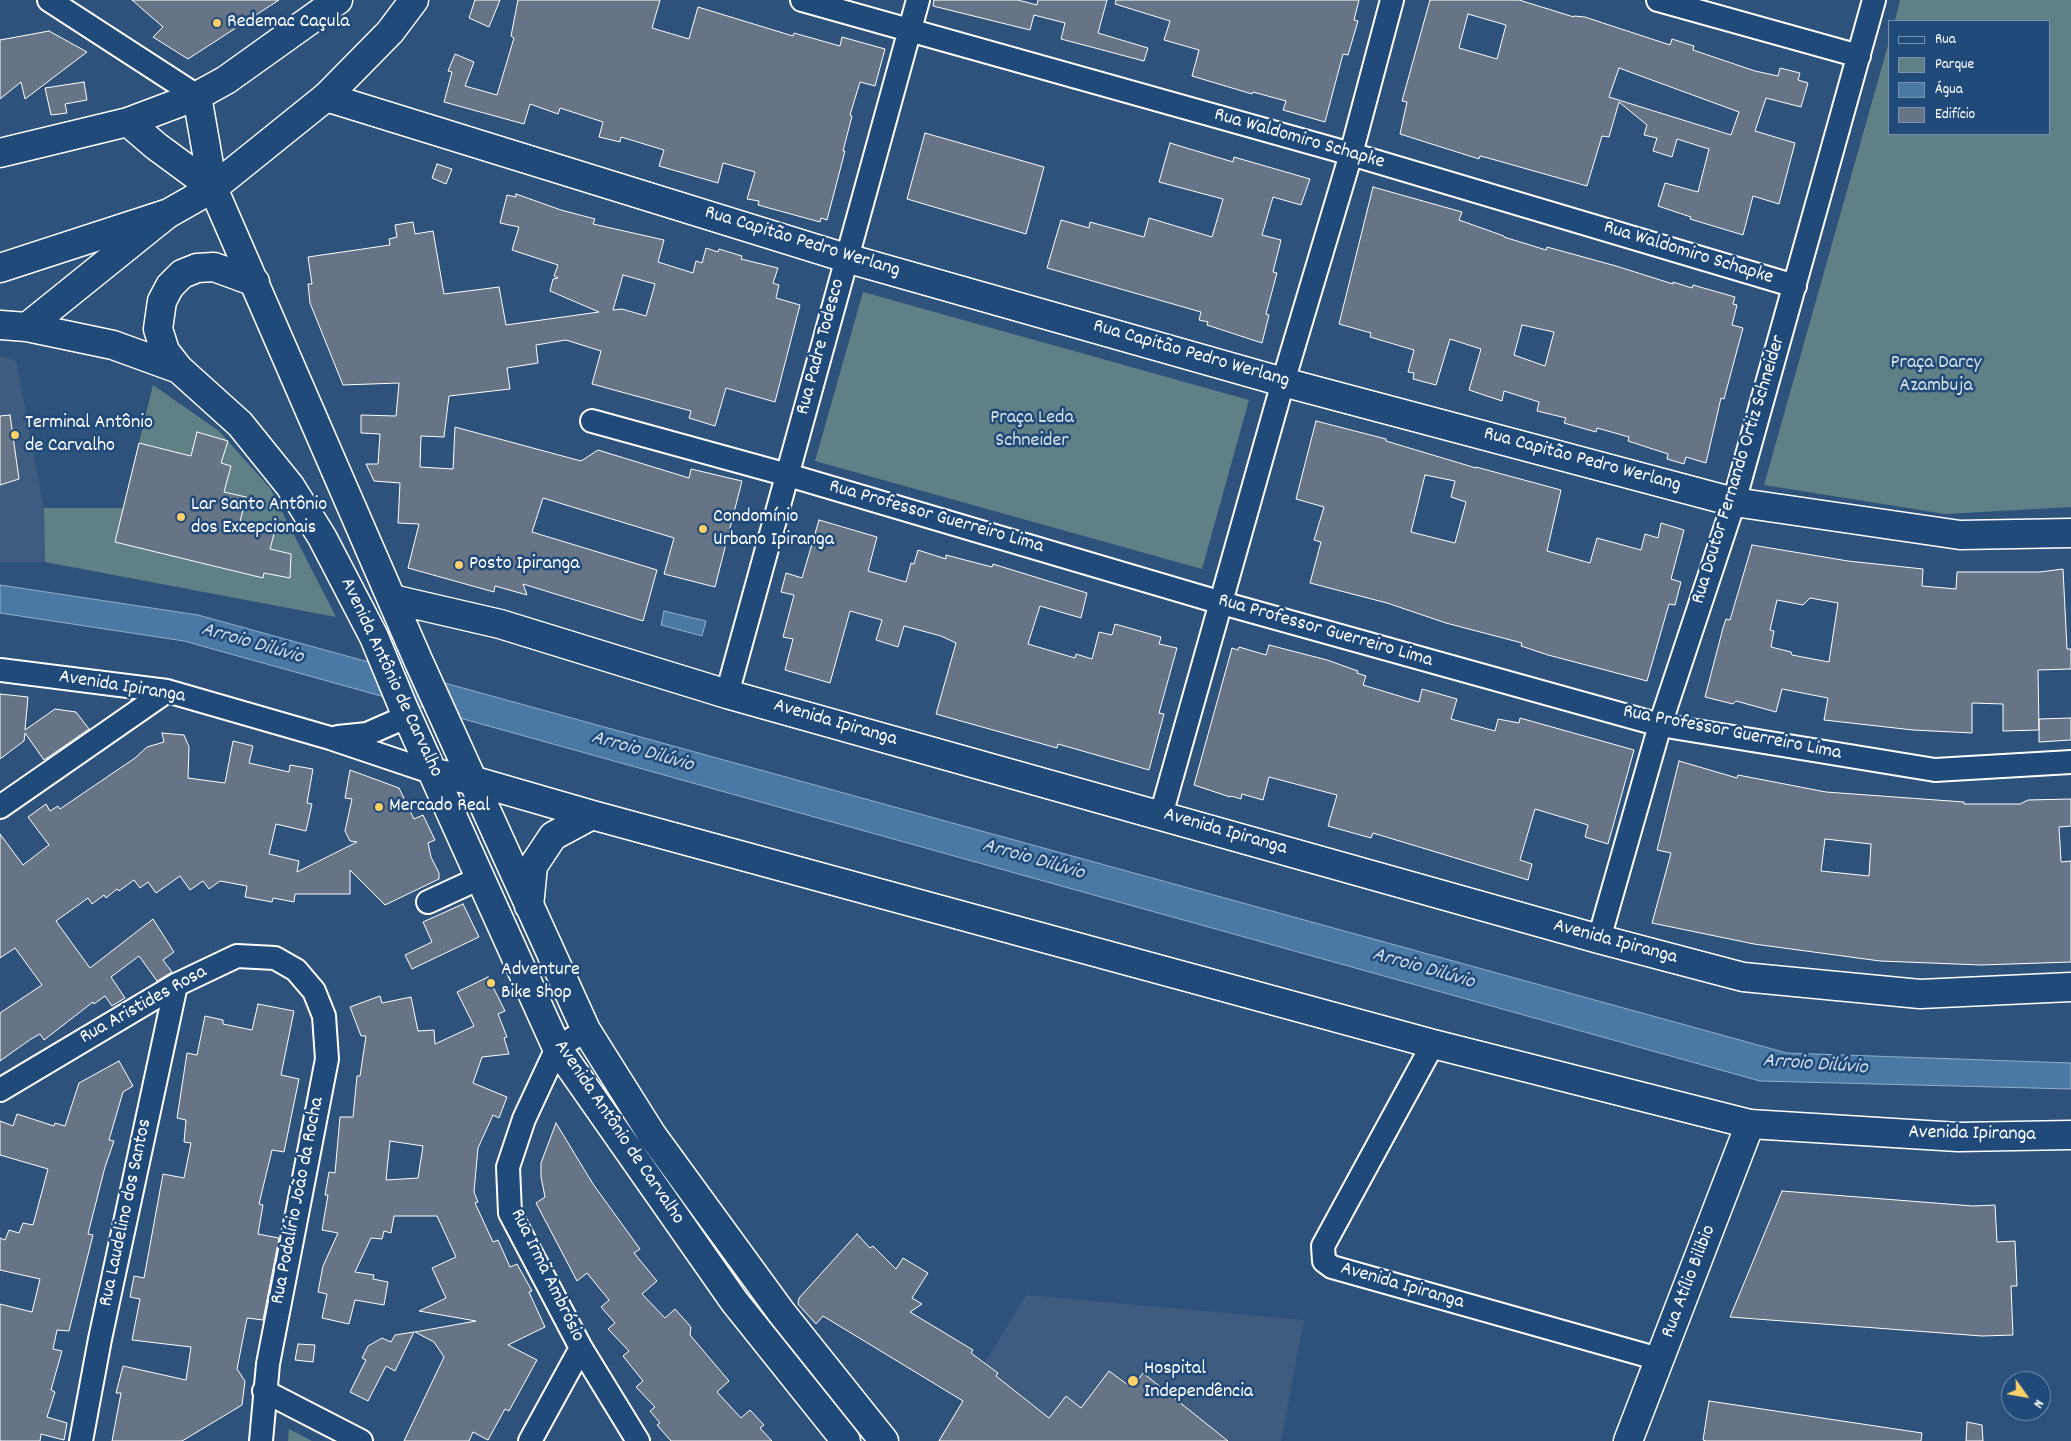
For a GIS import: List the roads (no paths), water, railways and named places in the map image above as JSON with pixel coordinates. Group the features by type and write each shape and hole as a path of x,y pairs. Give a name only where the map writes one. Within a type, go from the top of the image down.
{"main road":[{"path":"27,327 168,213 213,188 326,97 390,32 414,0"},
{"path":"0,153 128,122 197,96 226,80 331,3"},
{"name":"Avenida Antônio de Carvalho","path":"197,96 213,188 255,282 327,456 528,908 586,1030 652,1135 781,1312 884,1441"},
{"name":"Rua Capitão Pedro Werlang","path":"326,97 846,258 1283,382 1734,502 1960,536 2071,533"},
{"path":"128,122 156,146 213,188"},
{"path":"0,268 168,213"},
{"path":"179,368 165,351 158,330 162,301 170,286 182,274 197,268 214,267 255,282"},
{"name":"Avenida Antônio de Carvalho","path":"0,325 27,327 113,345 179,368 240,424 290,486 322,537 374,637 405,712 557,1048 734,1302 846,1441"},
{"name":"Avenida Ipiranga","path":"392,599 500,624 727,694 1599,939 1743,977 1920,994 2071,987"},
{"name":"Avenida Ipiranga","path":"434,773 471,780 592,815 1433,1044 1750,1124 1958,1137 2071,1135"},
{"path":"528,908 533,866 553,836 592,815"},
{"name":"Rua Atílio Bilibio","path":"1628,1441 1750,1124"}],"street":[{"path":"50,0 197,96"},
{"name":"Rua Waldomiro Schapke","path":"802,0 1351,154 1795,286"},
{"name":"Rua Padre Todesco","path":"727,694 918,0"},
{"path":"1161,815 1283,382 1351,154 1392,0"},
{"path":"1658,0 1859,56"},
{"name":"Rua Doutor Fernando Ortiz Schneider","path":"1599,939 1660,725 1734,502 1874,0"},
{"name":"Rua Professor Guerreiro Lima","path":"592,421 788,475 1222,603 1660,725 1934,770 2071,762"},
{"name":"Avenida Ipiranga","path":"0,670 167,691 330,738 434,773"},
{"path":"0,808 167,691"},
{"name":"Avenida Ipiranga","path":"330,738 366,734 405,712"},
{"path":"428,902 480,878"},
{"name":"Rua Aristides Rosa","path":"0,1090 176,985 237,956 276,958 296,970"},
{"name":"Rua Podalírio João da Rocha","path":"261,1441 264,1391 326,1059 324,1016 314,991 296,970"},
{"name":"Rua Laudelino dos Santos","path":"81,1441 100,1339 176,985"},
{"path":"557,1048 586,1030"},
{"name":"Avenida Ipiranga","path":"1433,1044 1323,1246 1324,1261 1332,1267 1660,1359"},
{"name":"Rua Irmã Ambrósio","path":"557,1048 524,1119 508,1167 510,1213 581,1348 638,1441"},
{"path":"530,1441 581,1348"},
{"path":"264,1391 361,1441"}],"water":[{"name":"Arroio Dilúvio","path":"0,585 198,615 1787,1053 2071,1063 2071,1089 1760,1081 184,641 0,613"},
{"path":"664,611 706,621 702,636 661,625"}],"place":[{"name":"Redemac Caçula","path":"217,23"},
{"name":"Terminal Antônio de Carvalho","path":"15,435"},
{"name":"Lar Santo Antônio dos Excepcionais","path":"181,517"},
{"name":"Condomínio Urbano Ipiranga","path":"703,529"},
{"name":"Posto Ipiranga","path":"459,565"},
{"name":"Mercado Real","path":"379,807"},
{"name":"Adventure Bike Shop","path":"491,983"},
{"name":"Hospital Independência","path":"1133,1381"}],"park label":[{"name":"Praça Darcy Azambuja","path":"1936,376"},
{"name":"Praça Leda Schneider","path":"1032,430"}]}
